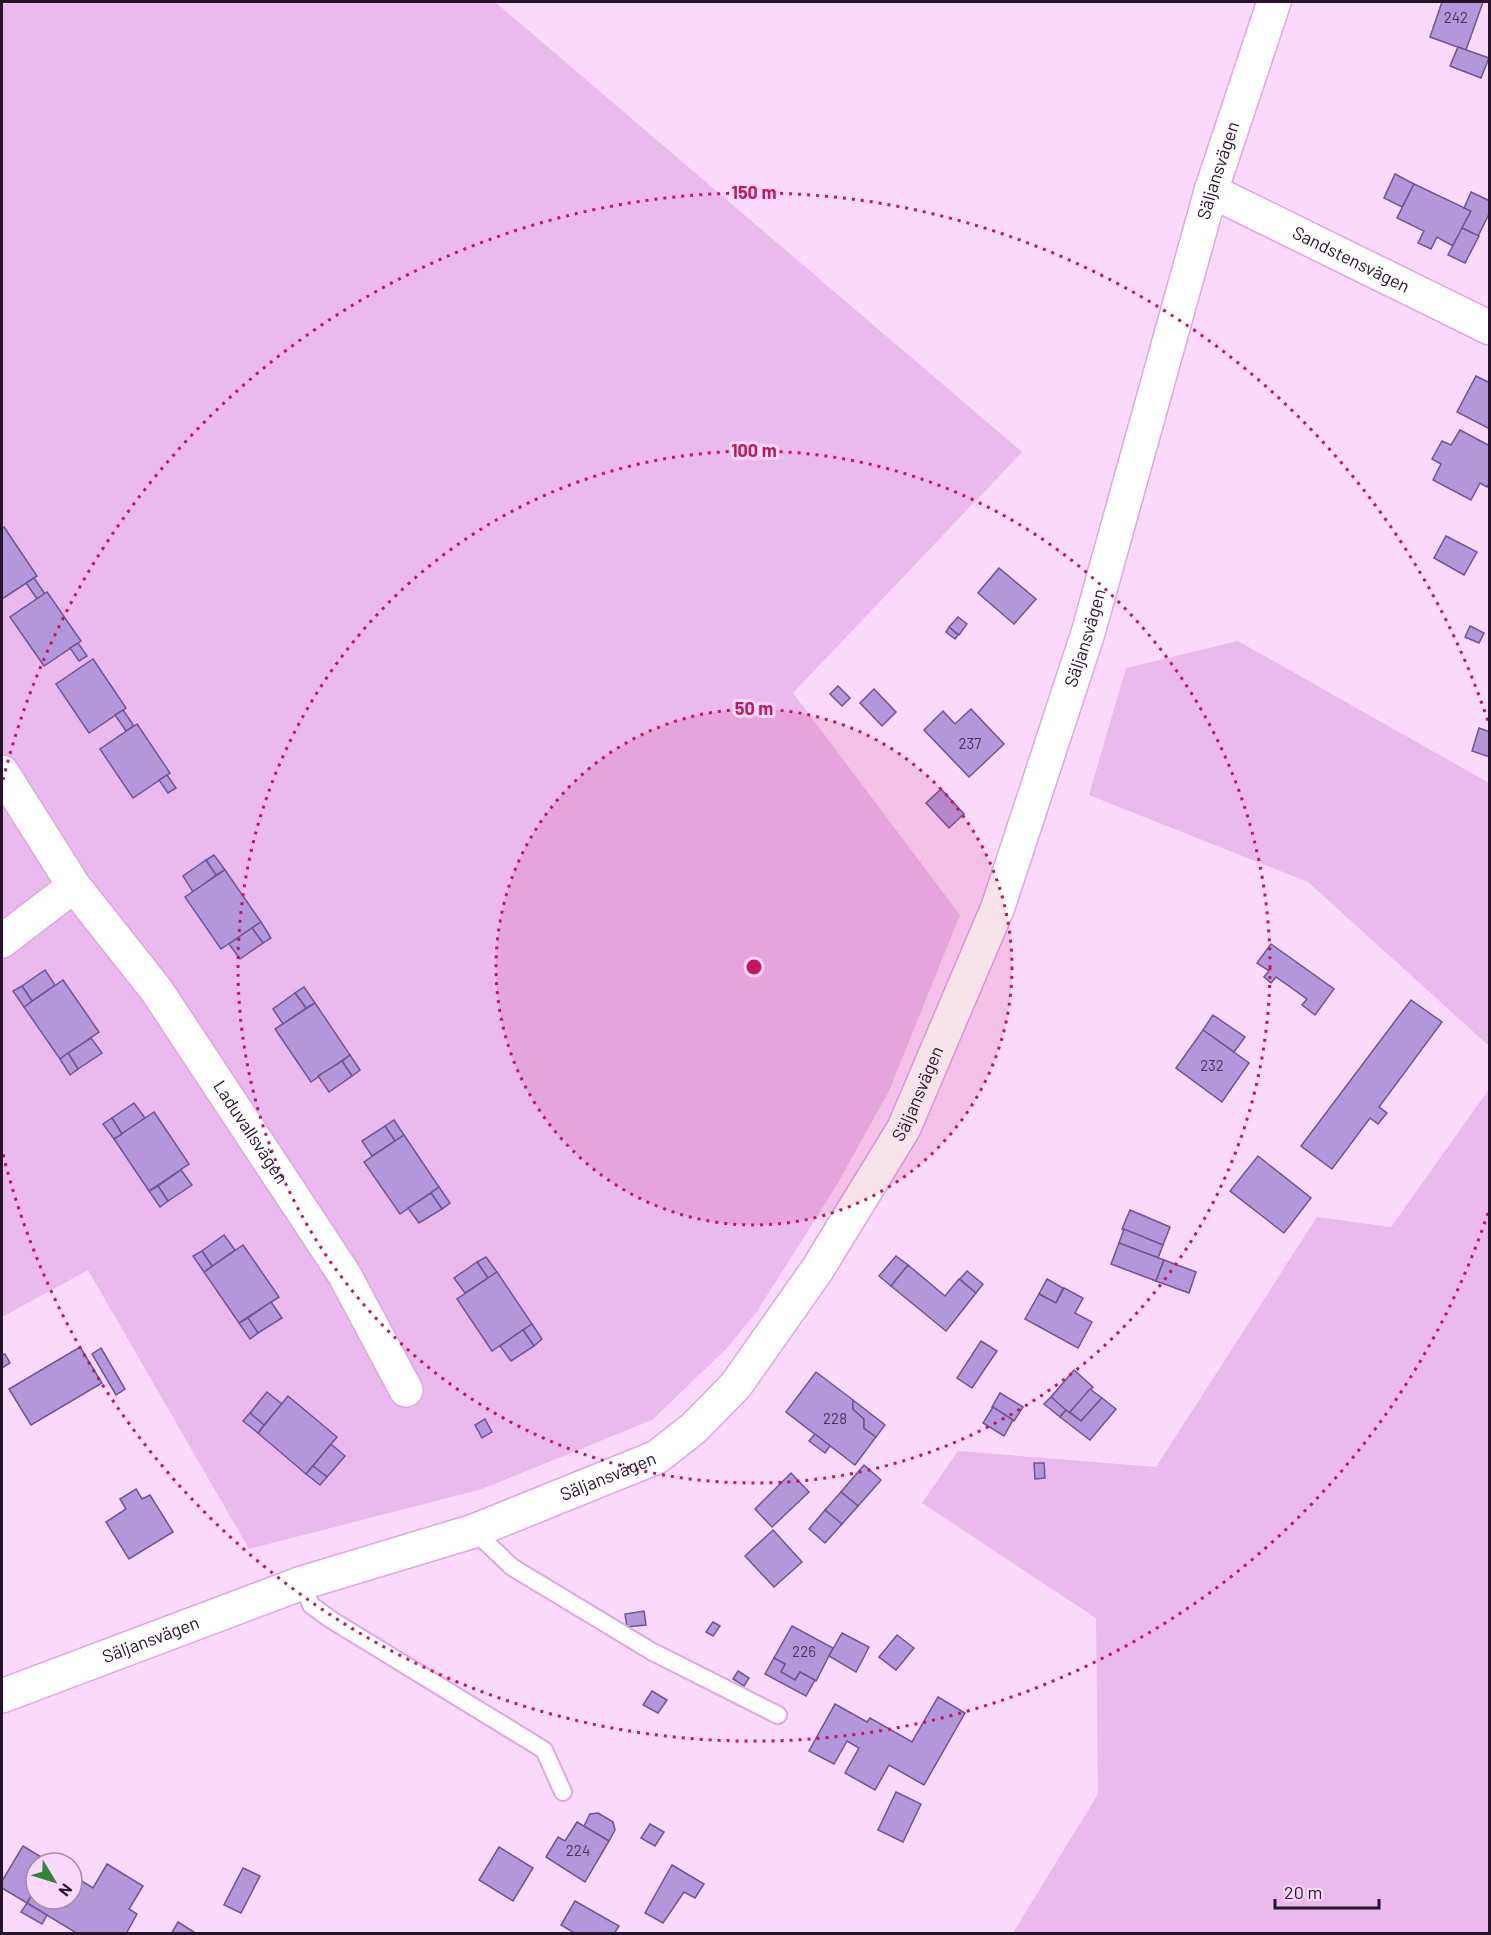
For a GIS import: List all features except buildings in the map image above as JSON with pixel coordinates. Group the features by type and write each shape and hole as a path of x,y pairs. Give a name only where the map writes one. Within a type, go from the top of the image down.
{"street":[{"name":"Säljansvägen","path":"2,1696 302,1583 474,1531 657,1457 694,1428 736,1385 817,1270 904,1128 998,907 1088,633 1211,191 1274,2"},
{"name":"Sandstensvägen","path":"1211,191 1490,328"},
{"name":"Laduvallsvägen","path":"2,772 74,886 157,991 331,1255 406,1390"},
{"path":"2,941 74,886"}],"lane":[{"path":"474,1531 512,1567 651,1651 778,1715"},
{"path":"302,1583 310,1605 330,1619 544,1750 563,1792"}],"shaded area":[{"path":"2,2 495,2 1022,452 793,693 960,915 889,1091 835,1188 756,1313 725,1350 652,1420 482,1489 249,1549 88,1270 2,1317"},
{"path":"1238,641 1489,783 1489,1046 1308,882 1089,795 1126,668"},
{"path":"1489,1089 1489,1933 1013,1933 1098,1794 1096,1618 922,1503 958,1451 1156,1467 1317,1217 1391,1227"}]}
